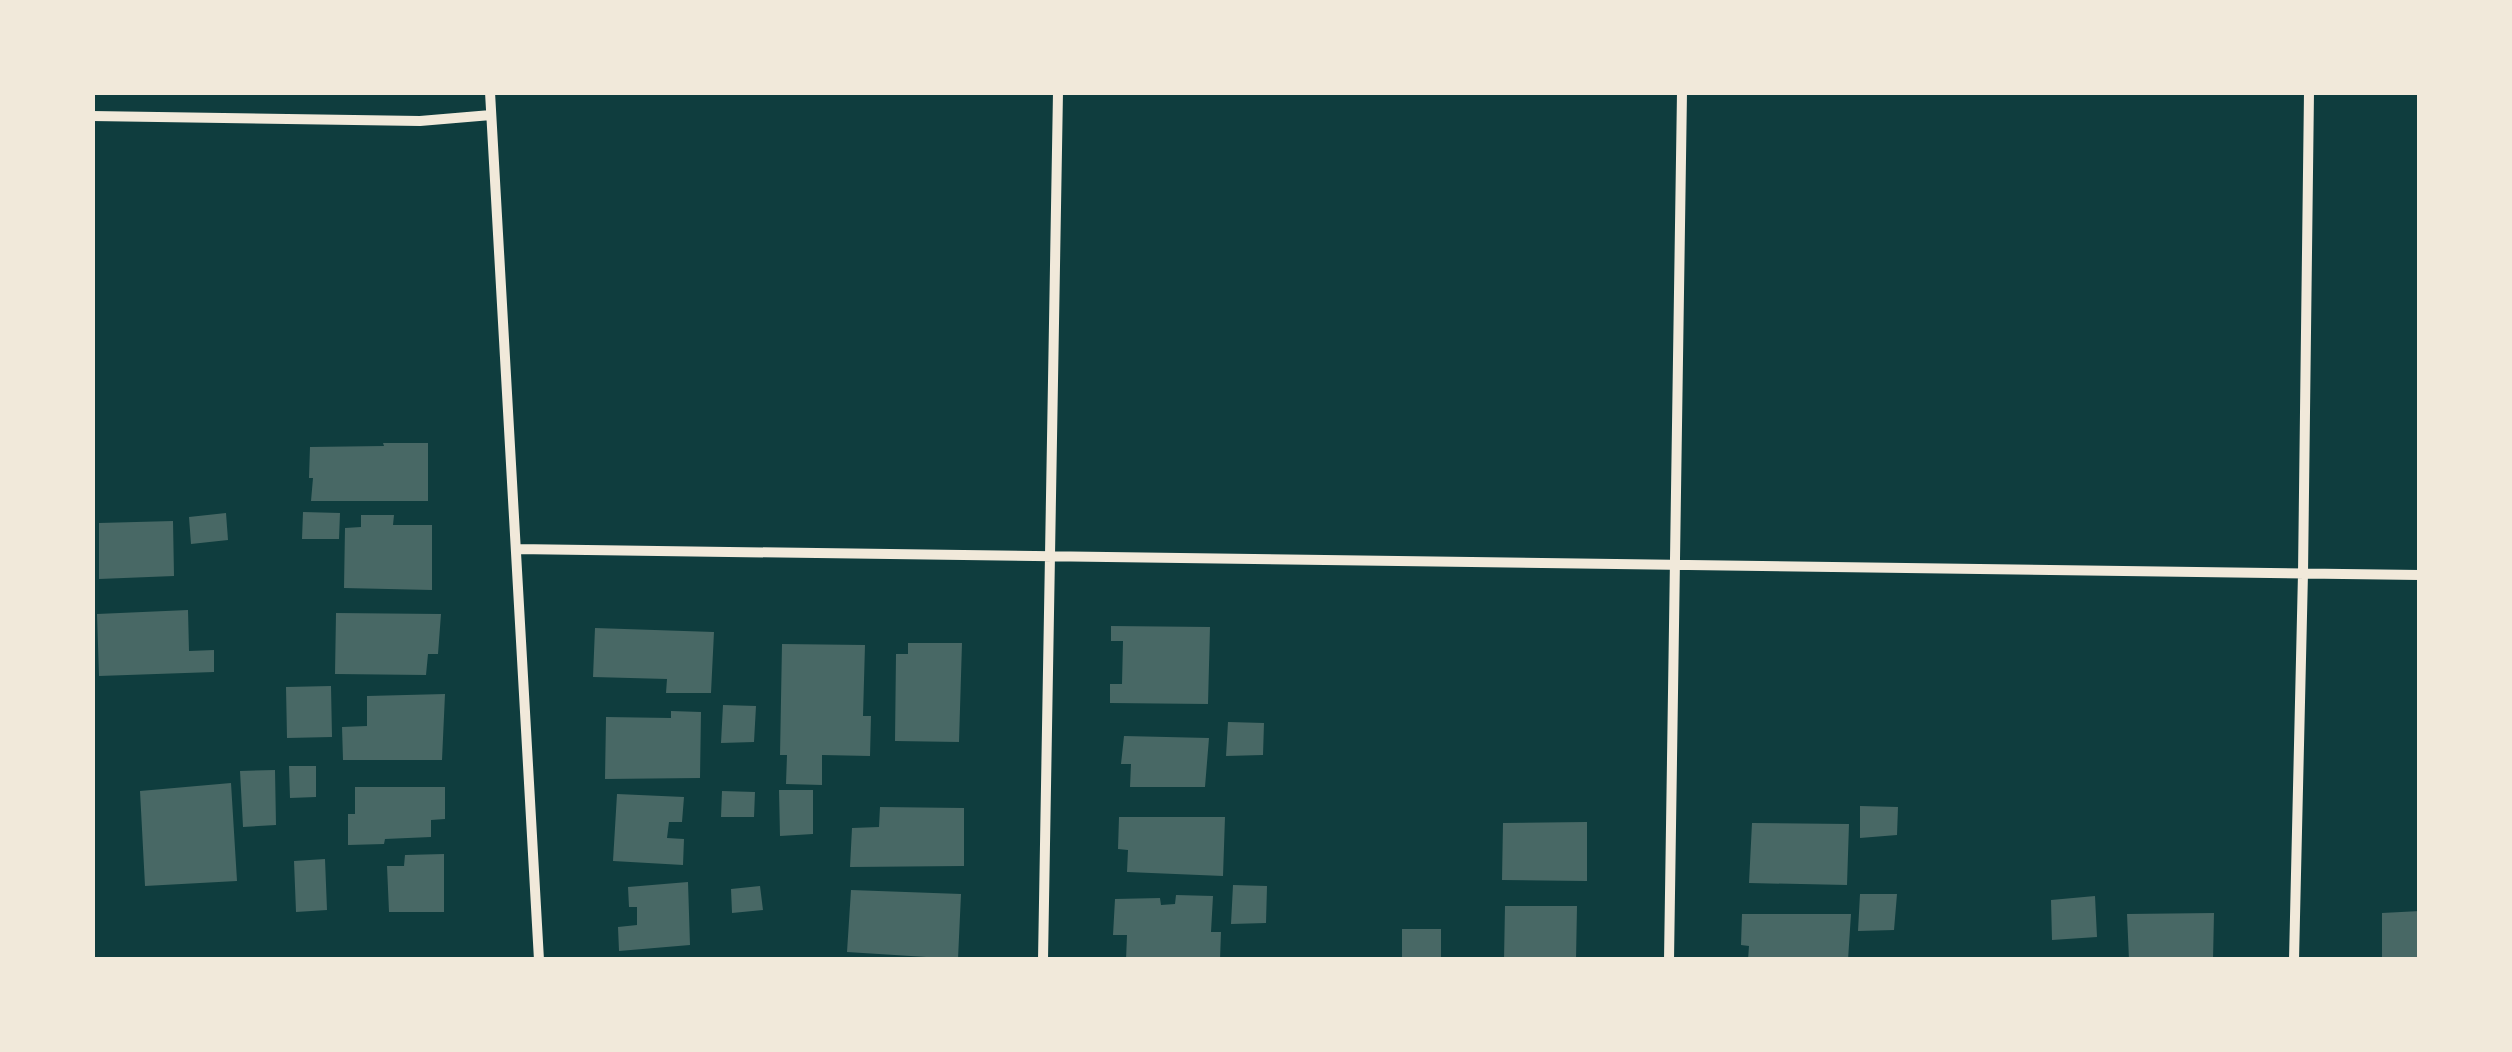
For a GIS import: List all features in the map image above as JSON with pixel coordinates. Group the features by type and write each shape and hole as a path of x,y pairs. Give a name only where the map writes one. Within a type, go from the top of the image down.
{"street":[{"path":"490,92 539,960"},
{"path":"1044,960 1058,92"},
{"path":"1669,960 1682,92"},
{"path":"2294,960 2309,92"},
{"path":"92,116 420,121 491,115"},
{"path":"516,548 2420,575"}],"building":[{"path":"383,443 428,443 428,501 311,501 310,447 384,446"},
{"path":"303,512 340,513 339,539 302,539"},
{"path":"226,513 228,540 191,544 189,517"},
{"path":"361,515 394,515 393,525 432,525 432,590 344,588 345,528 361,527"},
{"path":"173,521 174,576 99,579 99,523"},
{"path":"188,610 189,651 214,650 214,672 99,676 97,614"},
{"path":"336,613 441,614 438,654 428,654 426,675 335,674"},
{"path":"1111,626 1210,627 1208,704 1110,703 1110,684 1122,684 1123,641 1111,641"},
{"path":"595,628 714,632 711,693 666,693 667,679 593,677"},
{"path":"908,643 962,643 959,742 895,741 896,654 908,654"},
{"path":"782,644 865,645 863,716 871,716 870,756 822,755 822,785 786,784 787,755 780,755"},
{"path":"331,686 332,737 287,738 286,687"},
{"path":"445,694 442,760 343,760 342,727 367,726 367,696"},
{"path":"723,705 756,706 754,742 721,743"},
{"path":"671,711 701,712 700,778 605,779 606,717 671,718"},
{"path":"1228,722 1264,723 1263,755 1226,756"},
{"path":"1124,736 1209,738 1205,787 1130,787 1131,764 1121,764"},
{"path":"289,766 316,766 316,797 290,798"},
{"path":"275,770 276,825 243,827 240,771"},
{"path":"231,783 237,881 145,886 140,791"},
{"path":"355,787 445,787 445,819 431,820 431,837 348,845 348,814 355,814"},
{"path":"779,790 813,790 813,834 780,836"},
{"path":"722,791 755,792 754,817 721,817"},
{"path":"617,794 684,797 682,822 669,822 667,838 684,839 683,865 613,861"},
{"path":"1860,806 1898,807 1897,835 1860,838"},
{"path":"880,807 964,808 964,866 850,867 852,828 879,827"},
{"path":"1119,817 1225,817 1223,876 1127,872 1128,850 1118,849"},
{"path":"1587,822 1587,881 1502,880 1503,823"},
{"path":"1752,823 1849,824 1847,885 1749,883"},
{"path":"444,854 444,912 389,912 387,866 404,866 405,855"},
{"path":"325,859 327,910 296,912 294,861"},
{"path":"688,882 690,945 619,951 618,927 637,925 637,907 629,907 628,887"},
{"path":"1233,885 1267,886 1266,923 1231,924"},
{"path":"760,886 763,910 732,913 731,889"},
{"path":"851,890 961,894 958,959 847,952"},
{"path":"1860,894 1897,894 1894,930 1858,931"},
{"path":"1176,895 1213,896 1211,932 1221,932 1220,960 1126,960 1127,935 1113,935 1115,899 1160,898 1161,905 1175,904"},
{"path":"2095,896 2097,937 2052,940 2051,900"},
{"path":"1505,906 1577,906 1576,960 1504,960"},
{"path":"2420,911 2420,960 2382,960 2382,913"},
{"path":"2214,913 2213,960 2129,960 2127,914"},
{"path":"1742,914 1851,914 1848,960 1748,960 1749,946 1741,945"},
{"path":"1402,929 1441,929 1441,960 1402,960"}]}
